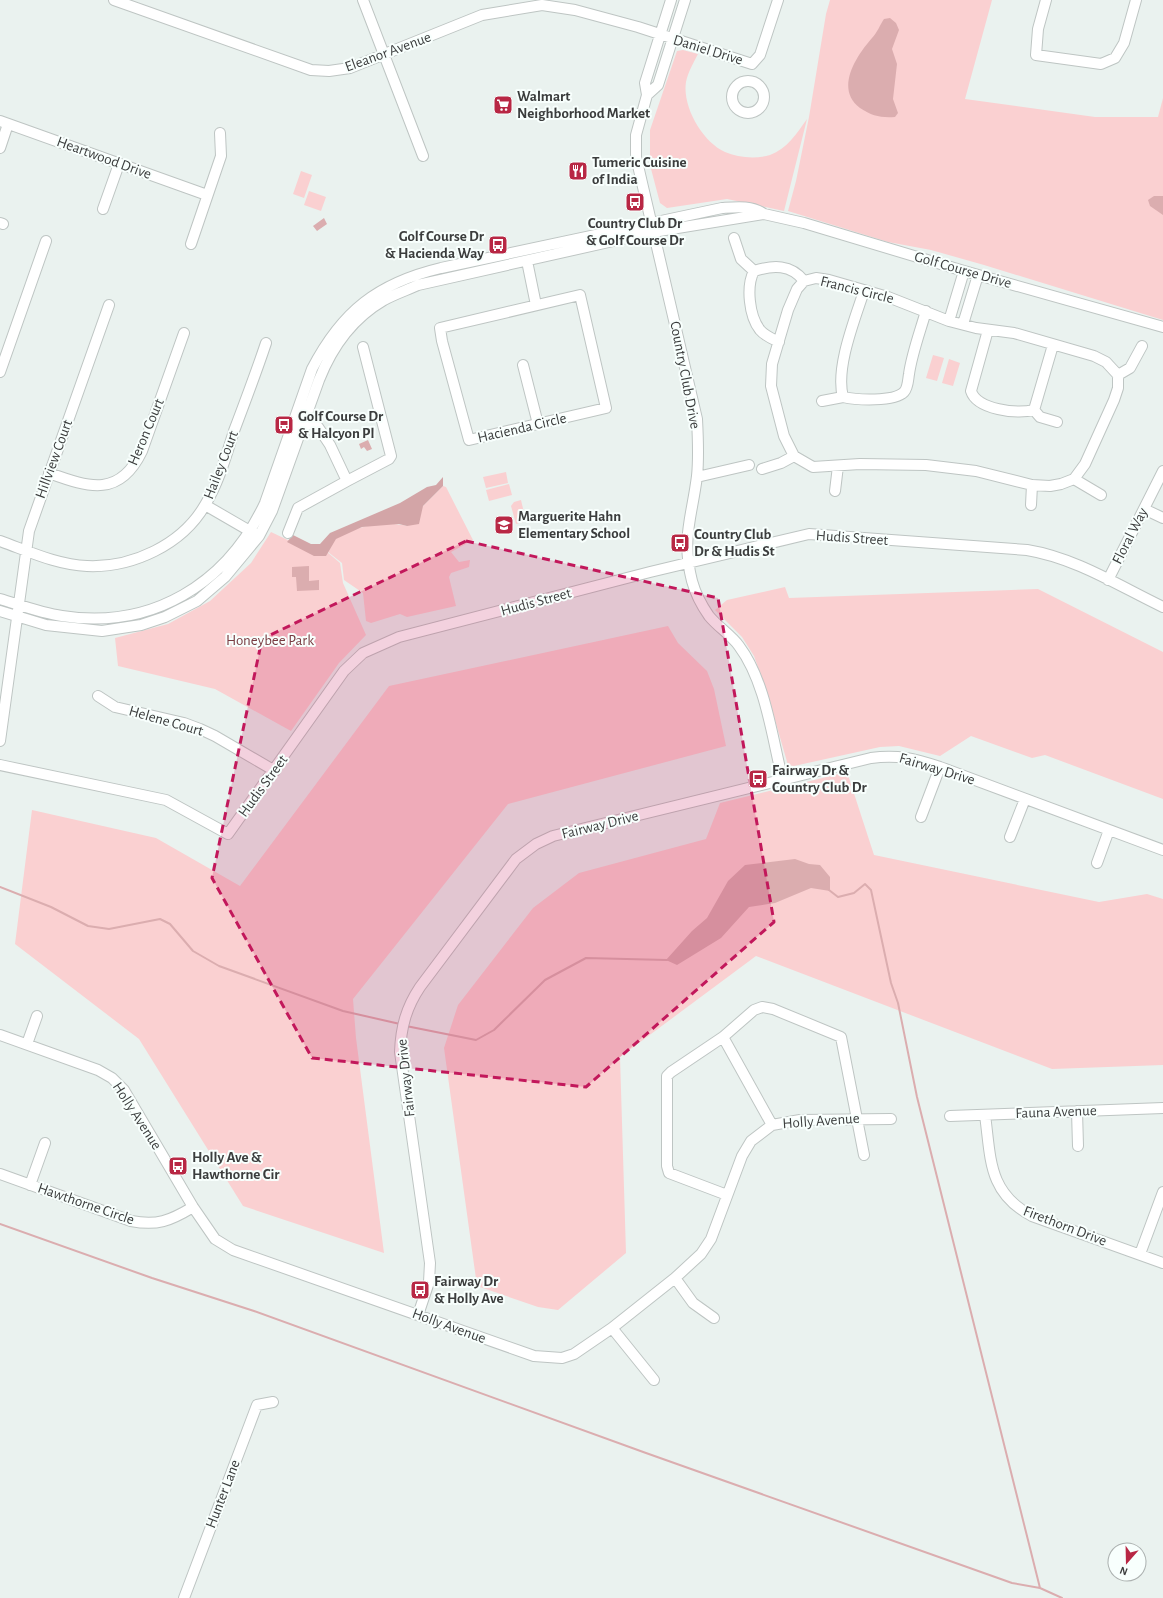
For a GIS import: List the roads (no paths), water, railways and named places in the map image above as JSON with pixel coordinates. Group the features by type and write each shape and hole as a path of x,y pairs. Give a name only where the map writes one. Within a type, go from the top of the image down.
{"street":[{"name":"Eleanor Avenue","path":"114,0 311,70 328,71 350,68 482,15 520,4 542,5 575,10 666,37"},
{"path":"364,0 423,156"},
{"name":"Country Club Drive","path":"647,95 658,85 671,0"},
{"name":"Country Club Drive","path":"685,0 645,83 647,95 636,135 636,157 697,419 699,456 697,477 686,534 688,563 695,590 709,616 739,646 762,692 783,780"},
{"name":"Daniel Drive","path":"666,37 752,64 760,55 778,0"},
{"path":"1046,0 1038,29 1036,55 1101,64 1115,58 1124,43 1136,0"},
{"path":"748,81 752,64"},
{"path":"0,148 4,122"},
{"name":"Heartwood Drive","path":"4,122 207,195"},
{"path":"191,244 221,156 220,133"},
{"path":"103,209 120,164"},
{"name":"Golf Course Drive","path":"299,419 312,369 332,335 343,321 363,303 389,285 424,272 651,222 722,208 741,207 758,209 764,214"},
{"name":"Golf Course Drive","path":"0,611 46,625 102,631 141,625 165,617 198,601 225,578 254,534 299,419 327,361 337,344 354,324 384,300 418,285 653,232 764,214 804,223 964,271 1163,327"},
{"path":"734,238 741,259 754,271"},
{"path":"0,372 46,241"},
{"path":"527,261 536,305"},
{"path":"779,342 760,330 755,322 748,291 749,280 754,271 773,266 793,270 804,281"},
{"path":"949,321 964,271"},
{"path":"963,324 978,275"},
{"name":"Francis Circle","path":"794,456 784,436 771,386 772,364 788,310 797,289 804,281 816,278 829,280 864,291 888,296 949,321 988,330 1014,333 1094,356 1106,362 1118,375"},
{"path":"843,397 840,387 842,372 848,345 864,291"},
{"name":"Hacienda Circle","path":"580,295 606,408 469,440 442,342 440,328 536,305 580,295"},
{"name":"Hillview Court","path":"0,741 29,531 109,305"},
{"path":"822,401 843,397 853,399 890,398 899,396 905,390 910,366 926,311"},
{"path":"988,330 971,391 973,398 982,405 1022,413 1034,410"},
{"name":"Heron Court","path":"49,473 79,484 104,486 113,483 129,472 136,464 142,450 184,333"},
{"name":"Hailey Court","path":"0,541 61,563 87,566 113,565 135,560 151,553 173,539 190,524 205,505 216,481 266,343"},
{"path":"1034,410 1053,345"},
{"path":"762,469 781,463 794,456 813,467 900,463 976,471 1032,485 1050,486 1061,484 1074,479 1085,464 1114,400 1118,388 1118,375 1130,368 1142,346"},
{"path":"288,533 298,508 389,459 390,456 363,347"},
{"path":"523,365 538,424"},
{"path":"1034,410 1040,417 1057,422"},
{"path":"299,419 318,427 330,445 347,481"},
{"path":"697,477 749,465"},
{"path":"835,491 838,466"},
{"name":"Floral Way","path":"1108,580 1163,471"},
{"path":"1074,479 1101,495"},
{"path":"1031,505 1032,485"},
{"path":"205,505 254,534"},
{"path":"1144,508 1163,518"},
{"name":"Golf Course Drive","path":"0,598 62,616 100,618 132,615 152,609 184,595 212,576 254,534"},
{"name":"Hudis Street","path":"0,765 166,800 228,834 344,671 363,653 399,637 688,563 809,534 1027,550 1048,554 1067,560 1163,607"},
{"name":"Helene Court","path":"98,696 115,707 184,723 200,729 215,736 274,771"},
{"name":"Fairway Drive","path":"418,1315 429,1282 430,1263 400,1052 400,1034 404,1018 410,1002 420,987 516,859 536,844 553,836 889,755 912,758 940,767 1163,850"},
{"path":"921,817 940,767"},
{"path":"1010,837 1025,799"},
{"path":"1097,863 1110,830"},
{"path":"727,1196 669,1173 667,1166 667,1076 723,1037 754,1010 762,1007 773,1009 841,1037 864,1155"},
{"path":"27,1044 37,1016"},
{"name":"Holly Avenue","path":"0,1034 98,1070 112,1078 124,1090 193,1207 215,1239 233,1250 534,1356 548,1358 562,1358 574,1354 612,1328 675,1278 701,1254 711,1240 742,1156 751,1141 772,1125 800,1120 858,1118 891,1119"},
{"path":"723,1037 772,1125"},
{"name":"Fauna Avenue","path":"950,1116 1163,1108"},
{"path":"1077,1111 1078,1146"},
{"name":"Firethorn Drive","path":"985,1115 994,1176 1008,1200 1019,1209 1032,1216 1163,1263"},
{"path":"30,1185 45,1143"},
{"name":"Hawthorne Circle","path":"0,1174 131,1221 148,1224 165,1222 193,1207"},
{"path":"1140,1254 1163,1192"},
{"path":"675,1278 693,1303 714,1318"},
{"path":"612,1328 654,1380"},
{"name":"Hunter Lane","path":"184,1598 257,1405 273,1402"}],"waterway":[{"path":"829,890 838,897 854,893 865,884 871,890 891,983 898,1003 917,1097 1040,1588"},
{"path":"0,887 51,907 88,926 109,929 160,919 170,924 193,951 219,966 343,1011 400,1024"},
{"path":"406,1026 476,1040 494,1030 545,980 586,958 667,960"},
{"path":"0,1224 152,1278 254,1311 646,1453 1012,1583 1040,1588 1062,1598"}],"place":[{"name":"Walmart Neighborhood Market","path":"503,105"},
{"name":"Tumeric Cuisine of India","path":"578,171"},
{"name":"Country Club Dr & Golf Course Dr","path":"635,202"},
{"name":"Golf Course Dr & Hacienda Way","path":"498,245"},
{"name":"Golf Course Dr & Halcyon Pl","path":"284,425"},
{"name":"Marguerite Hahn Elementary School","path":"504,525"},
{"name":"Country Club Dr & Hudis St","path":"680,543"},
{"name":"Fairway Dr & Country Club Dr","path":"758,779"},
{"name":"Holly Ave & Hawthorne Cir","path":"178,1166"},
{"name":"Fairway Dr & Holly Ave","path":"420,1290"}],"park label":[{"name":"Honeybee Park","path":"270,640"}]}
